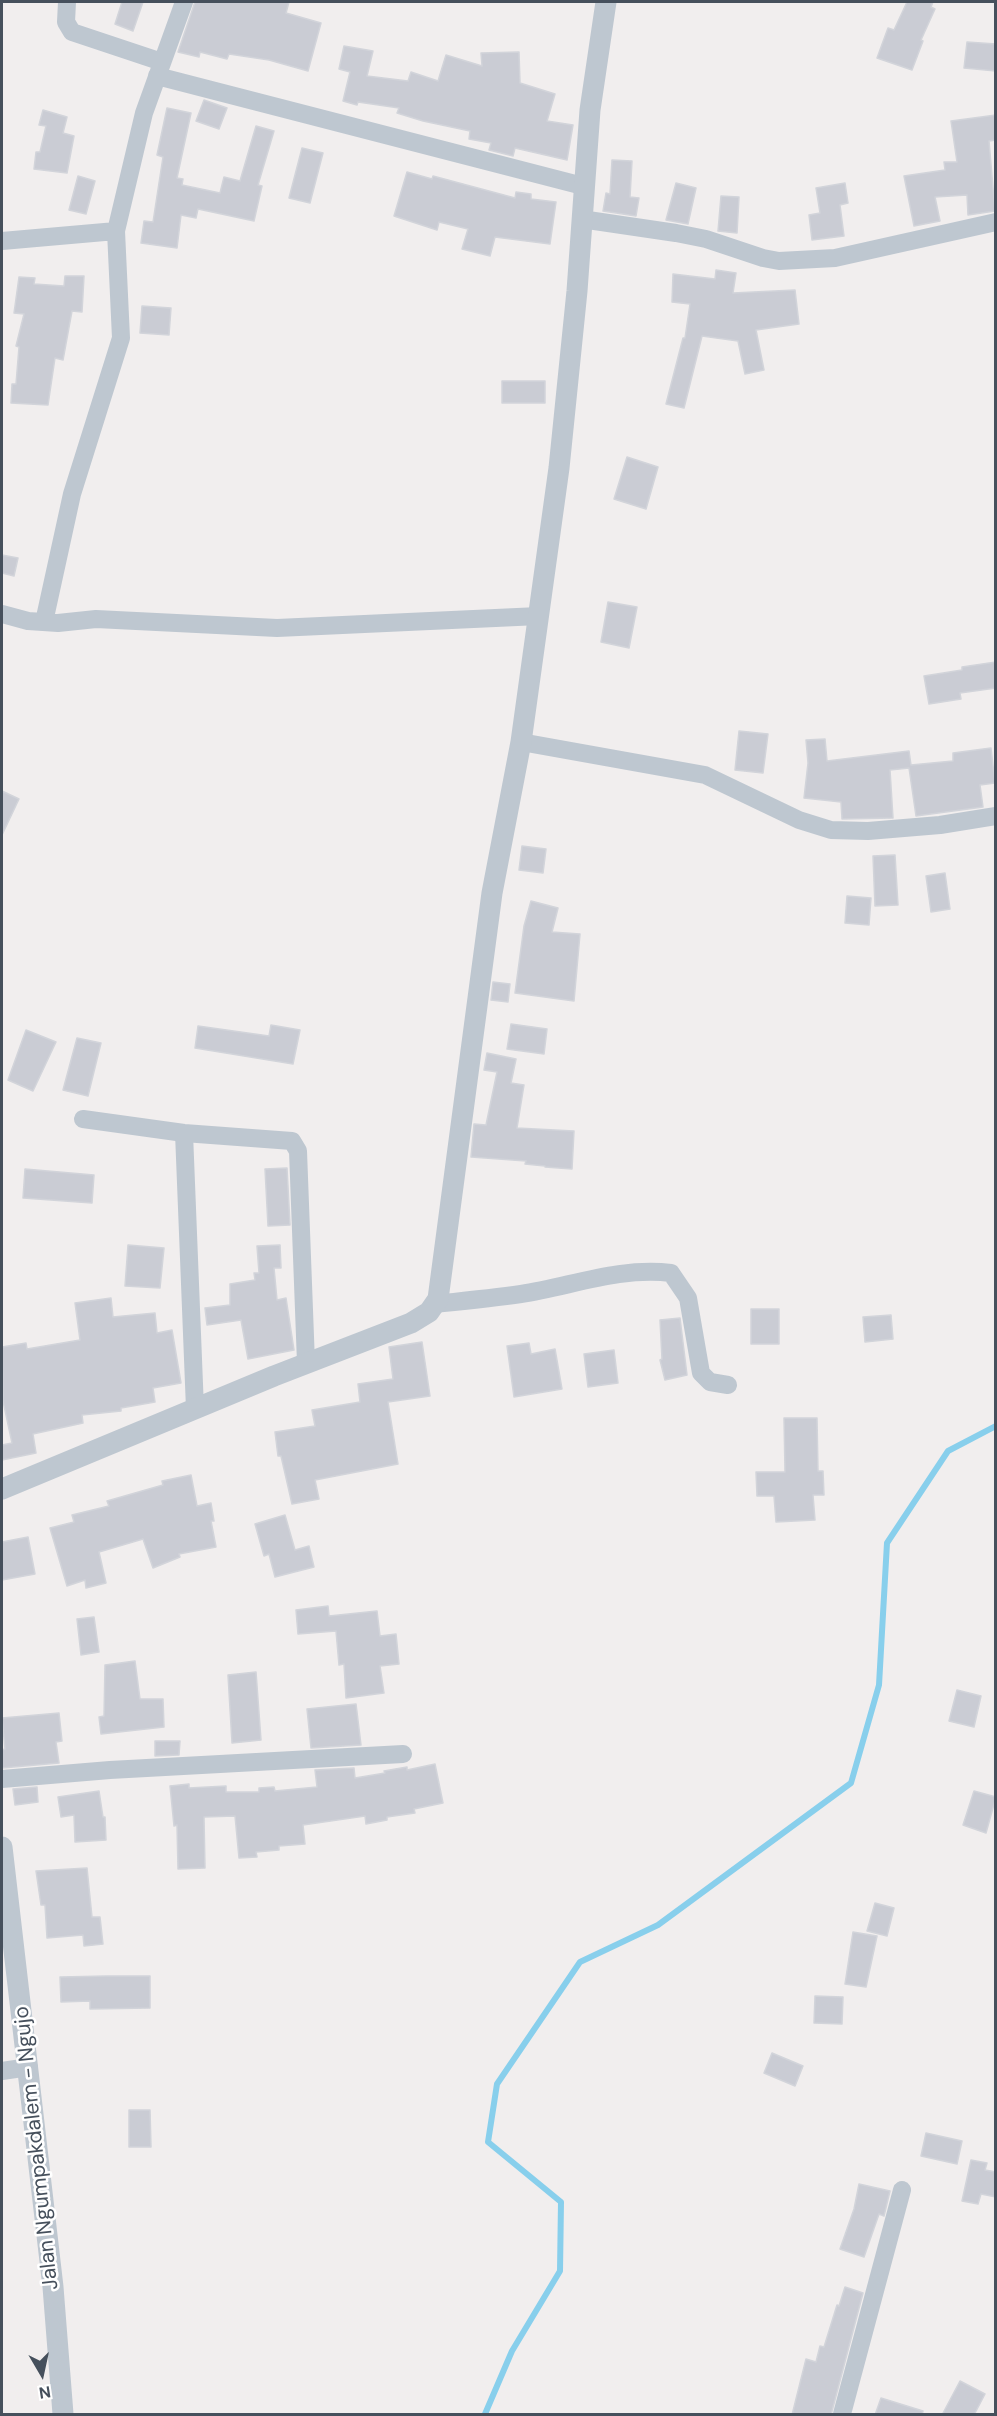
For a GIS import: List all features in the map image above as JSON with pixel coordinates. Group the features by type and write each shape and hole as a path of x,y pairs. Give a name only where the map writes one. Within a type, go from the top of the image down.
{"street":[{"path":"67,2 66,22 72,32 160,69 583,186"},
{"path":"44,622 72,494 121,338 116,231 144,113 184,2"},
{"path":"2,1489 195,1408 411,1323 429,1312 438,1299 492,893 521,742 559,468 590,110 606,2"},
{"path":"581,219 706,239 779,261 834,258 996,222"},
{"path":"2,241 116,231"},
{"path":"2,614 58,623 96,619 277,628 539,616"},
{"path":"521,742 705,774 799,820 831,830 868,831 940,825 996,816"},
{"path":"83,1119 184,1133 292,1141 298,1151 306,1363"},
{"path":"184,1133 195,1408"},
{"path":"434,1304 523,1294 585,1279 636,1271 671,1273 688,1298 701,1373 710,1382 728,1385"},
{"path":"2,1779 110,1770 403,1754"},
{"name":"Jalan Ngumpakdalem - Ngujo","path":"2,1847 54,2287 63,2415"},
{"path":"2,2071 28,2067"},
{"path":"842,2415 902,2190"}],"building":[{"path":"122,2 143,2 133,31 115,24"},
{"path":"195,2 289,2 286,13 321,23 308,71 269,60 229,54 227,59 200,52 199,57 178,52"},
{"path":"907,2 933,2 931,7 935,9 921,40 923,41 912,70 877,58 888,28 894,30"},
{"path":"967,42 996,44 996,71 964,68"},
{"path":"344,46 373,51 367,76 408,81 411,72 438,81 446,55 482,66 481,53 519,52 520,83 555,94 547,121 573,125 567,160 515,148 513,156 489,150 491,143 469,139 470,131 397,113 399,108 358,102 357,105 343,101 350,72 339,69"},
{"path":"204,100 227,108 219,129 196,121"},
{"path":"167,108 191,113 177,178 183,179 182,185 220,193 224,177 240,181 256,126 274,131 258,185 262,186 254,221 198,209 196,218 181,215 177,248 141,243 144,221 153,222 163,157 157,155"},
{"path":"43,110 67,117 63,133 74,136 67,173 34,169 36,152 40,152 46,126 39,125"},
{"path":"996,115 996,140 989,141 995,211 968,215 967,195 935,197 940,221 914,226 904,176 945,170 944,162 957,162 951,121"},
{"path":"302,148 323,153 310,203 289,198"},
{"path":"612,160 632,161 630,197 639,198 636,216 603,211 606,193 610,194"},
{"path":"407,172 432,179 433,176 515,198 516,192 531,194 531,199 556,202 550,244 495,237 490,256 462,249 468,229 439,222 437,230 394,216"},
{"path":"78,176 95,181 86,214 69,210"},
{"path":"676,183 696,188 688,224 666,220"},
{"path":"845,183 848,203 840,205 844,236 812,240 809,215 820,213 816,188"},
{"path":"721,196 739,197 737,233 718,231"},
{"path":"716,270 736,273 733,293 795,290 799,324 756,330 764,370 745,374 738,341 702,336 684,408 666,404 683,338 685,338 690,304 672,302 673,274 715,279"},
{"path":"65,276 84,276 82,312 72,311 63,360 55,358 48,405 11,403 12,384 16,384 19,347 16,346 24,314 14,313 19,277 35,278 34,284 64,286"},
{"path":"142,306 171,308 169,335 140,333"},
{"path":"502,381 545,381 545,403 502,403"},
{"path":"627,457 658,467 646,509 614,499"},
{"path":"2,555 18,558 14,576 2,573"},
{"path":"608,602 637,607 629,648 601,642"},
{"path":"996,662 996,688 960,693 961,699 929,704 924,676"},
{"path":"739,731 768,734 763,773 735,770"},
{"path":"825,739 827,761 909,751 911,765 953,761 953,753 991,748 995,783 980,785 983,807 916,816 909,768 890,770 893,818 842,819 841,802 804,798 808,763 806,740"},
{"path":"2,791 19,799 2,835"},
{"path":"522,846 546,849 543,873 519,870"},
{"path":"895,855 898,905 875,906 873,856"},
{"path":"945,873 950,909 931,912 926,876"},
{"path":"847,896 871,898 869,925 845,923"},
{"path":"531,901 558,908 552,932 580,934 574,1001 515,993 524,926"},
{"path":"493,982 510,984 508,1002 491,1000"},
{"path":"511,1024 547,1029 544,1054 507,1049"},
{"path":"271,1025 300,1030 293,1064 195,1048 198,1026 269,1036"},
{"path":"26,1030 56,1042 33,1091 8,1080"},
{"path":"77,1038 101,1043 88,1096 63,1090"},
{"path":"487,1053 516,1059 511,1083 524,1085 517,1128 574,1131 572,1169 525,1164 526,1161 471,1157 474,1124 486,1125 497,1072 484,1070"},
{"path":"287,1168 290,1225 268,1226 265,1169"},
{"path":"25,1169 94,1175 92,1203 23,1198"},
{"path":"128,1245 164,1248 160,1288 125,1286"},
{"path":"280,1245 281,1268 274,1268 277,1300 286,1298 294,1350 248,1359 241,1320 207,1325 205,1308 230,1305 230,1284 255,1280 254,1273 259,1273 257,1246"},
{"path":"111,1298 113,1317 155,1313 157,1333 172,1330 181,1383 153,1388 155,1402 121,1408 121,1411 82,1415 83,1423 33,1434 36,1453 2,1460 2,1445 12,1443 3,1401 2,1347 26,1343 27,1349 80,1340 75,1303"},
{"path":"751,1309 779,1309 779,1344 751,1344"},
{"path":"891,1315 893,1339 865,1342 863,1317"},
{"path":"680,1318 687,1375 665,1380 660,1360 662,1359 660,1320"},
{"path":"422,1342 430,1396 388,1402 398,1464 315,1480 319,1499 292,1504 281,1456 278,1456 275,1432 315,1426 312,1410 360,1402 358,1384 393,1379 389,1347"},
{"path":"529,1343 531,1354 555,1349 562,1389 514,1397 507,1346"},
{"path":"614,1350 618,1383 588,1387 584,1354"},
{"path":"784,1418 817,1418 818,1471 823,1471 824,1495 813,1495 815,1520 776,1522 774,1496 757,1496 756,1472 785,1472"},
{"path":"191,1475 197,1506 211,1503 214,1521 211,1521 216,1547 179,1554 180,1557 153,1568 143,1539 99,1552 106,1583 86,1588 85,1580 67,1586 50,1528 74,1522 72,1515 109,1506 107,1501 163,1485 162,1481"},
{"path":"285,1515 295,1550 309,1546 314,1567 275,1577 269,1554 264,1556 255,1524"},
{"path":"28,1537 35,1574 2,1580 2,1542"},
{"path":"328,1606 329,1616 377,1611 380,1636 396,1634 399,1664 380,1666 384,1693 346,1698 344,1664 339,1665 336,1631 298,1634 296,1610"},
{"path":"94,1617 99,1652 81,1655 77,1619"},
{"path":"135,1661 140,1699 163,1699 164,1727 101,1734 99,1717 104,1716 105,1665"},
{"path":"256,1672 261,1740 232,1743 228,1675"},
{"path":"957,1690 981,1696 974,1727 949,1721"},
{"path":"356,1704 361,1745 311,1748 307,1709"},
{"path":"59,1713 62,1741 56,1742 59,1763 2,1768 2,1750 5,1749 2,1718"},
{"path":"155,1741 180,1741 179,1755 155,1756"},
{"path":"435,1764 443,1803 414,1809 415,1813 387,1817 387,1820 366,1824 365,1816 303,1825 305,1844 279,1846 279,1850 256,1852 257,1857 239,1858 235,1816 204,1817 205,1868 178,1869 177,1825 174,1826 170,1786 189,1784 189,1788 226,1786 226,1792 259,1792 259,1788 274,1787 275,1791 317,1787 315,1770 354,1768 355,1778 385,1773 384,1771 407,1767 407,1770"},
{"path":"37,1787 38,1802 15,1805 13,1789"},
{"path":"99,1791 103,1817 105,1817 106,1840 75,1842 74,1815 61,1817 58,1797"},
{"path":"974,1791 996,1797 986,1833 963,1825"},
{"path":"87,1868 92,1917 100,1917 103,1944 84,1946 83,1935 47,1938 45,1905 41,1905 36,1871"},
{"path":"875,1903 894,1908 887,1936 867,1931"},
{"path":"853,1932 877,1936 866,1987 845,1984"},
{"path":"150,1976 150,2008 90,2009 90,2001 61,2002 60,1977"},
{"path":"815,1996 843,1997 842,2024 814,2023"},
{"path":"772,2053 803,2066 795,2086 764,2073"},
{"path":"129,2110 150,2110 151,2147 129,2147"},
{"path":"926,2133 962,2141 957,2164 921,2156"},
{"path":"971,2160 987,2163 985,2170 996,2172 996,2197 981,2194 978,2204 962,2201"},
{"path":"859,2184 890,2191 884,2216 879,2214 864,2257 840,2249 854,2209"},
{"path":"845,2287 863,2293 831,2415 792,2415 806,2359 816,2362 820,2346 824,2347"},
{"path":"960,2381 985,2394 974,2415 942,2415"},
{"path":"881,2398 923,2411 922,2415 875,2415"}],"waterway":[{"path":"485,2414 512,2351 560,2271 561,2202 488,2142 497,2084 580,1962 658,1925 851,1783 879,1685 887,1543 948,1451 996,1426"}]}
